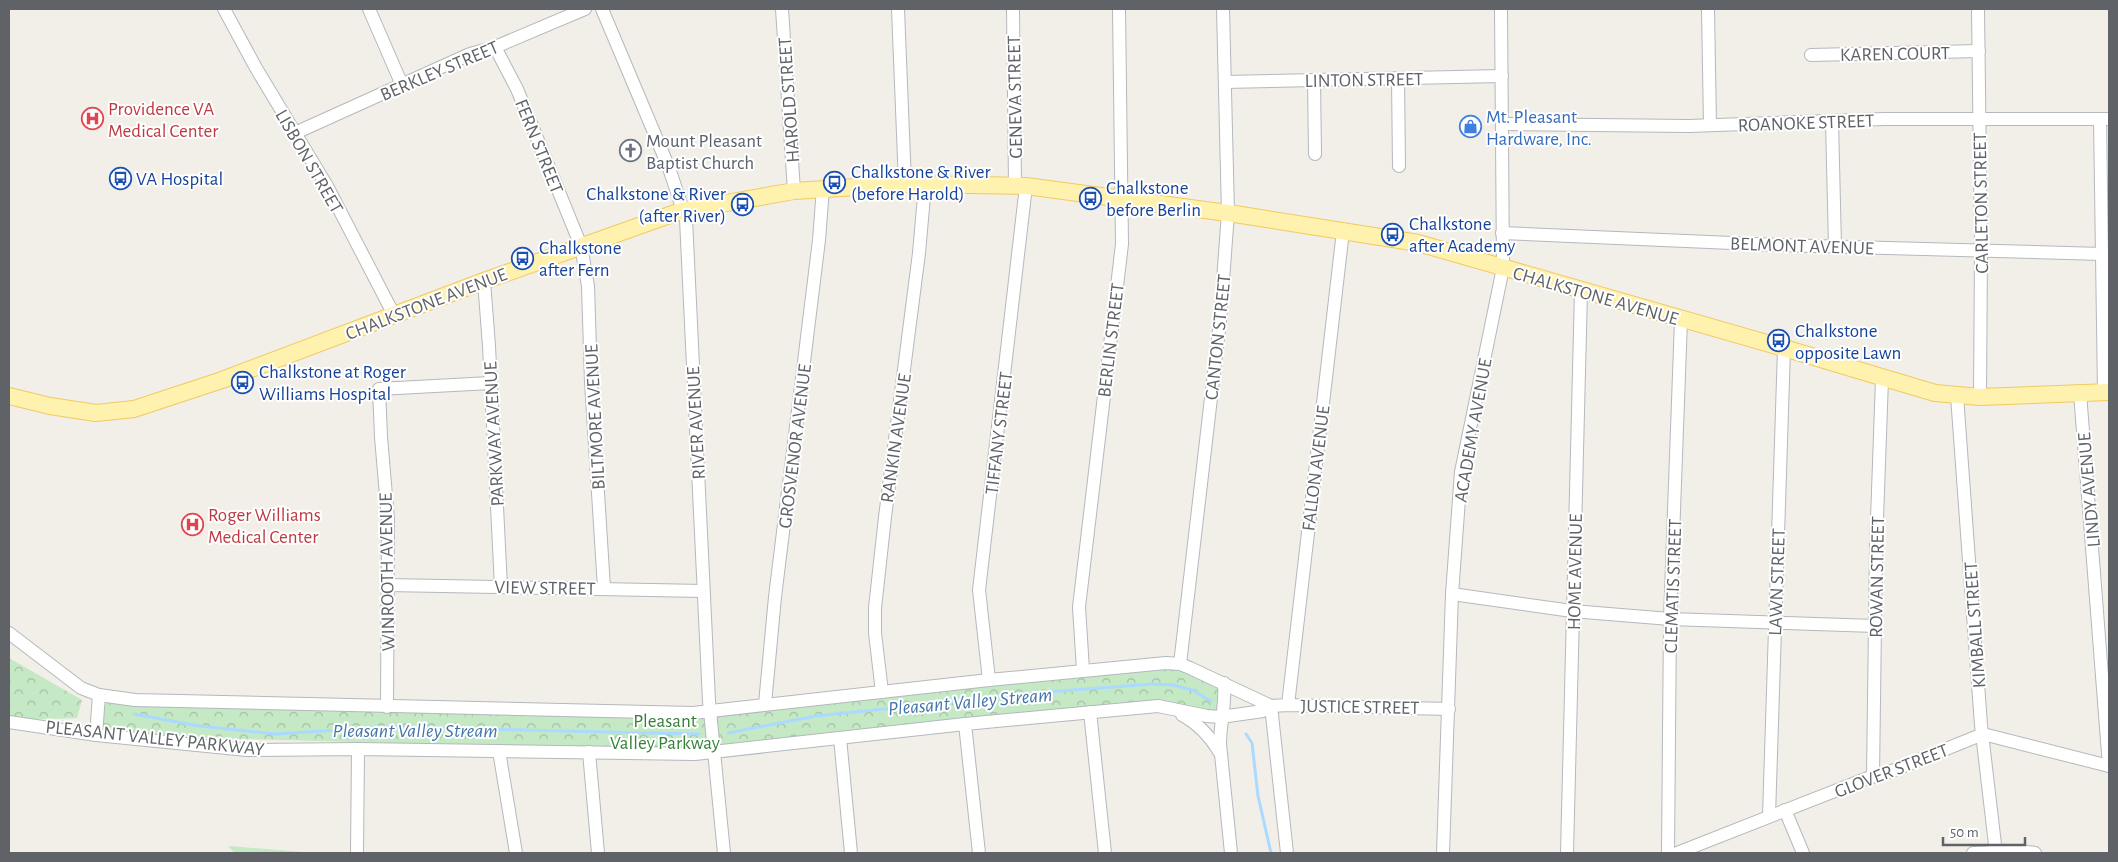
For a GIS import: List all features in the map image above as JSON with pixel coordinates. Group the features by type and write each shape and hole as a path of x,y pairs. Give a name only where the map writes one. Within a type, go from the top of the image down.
{"main road":[{"name":"CHALKSTONE AVENUE","path":"9,396 50,406 96,413 134,409 222,380 484,281 681,211 794,191 905,184 1021,185 1228,213 1418,243 1935,393 1980,397 2107,392"}],"street":[{"name":"LISBON STREET","path":"224,9 327,186 394,315"},
{"path":"369,9 402,85"},
{"name":"BERKLEY STREET","path":"295,133 470,54 495,47 584,9"},
{"name":"RIVER AVENUE","path":"602,9 669,168 681,211 686,219 710,712 724,853"},
{"name":"HAROLD STREET","path":"782,9 794,191"},
{"path":"898,9 905,184"},
{"name":"GENEVA STREET","path":"1013,9 1021,185"},
{"name":"BERLIN STREET","path":"1083,670 1079,607 1122,244 1119,9"},
{"name":"CANTON STREET","path":"1180,664 1220,321 1228,213 1223,9"},
{"name":"ACADEMY AVENUE","path":"1443,853 1452,594 1461,472 1503,268 1501,9"},
{"path":"1708,9 1710,125"},
{"name":"CARLETON STREET","path":"1978,9 1981,250 1980,397"},
{"name":"FERN STREET","path":"495,47 517,89 581,246"},
{"name":"KAREN COURT","path":"1810,55 1979,52"},
{"name":"LINTON STREET","path":"1225,82 1502,76"},
{"path":"1398,78 1399,166"},
{"path":"1314,80 1315,154"},
{"path":"2105,119 2103,254 2107,392"},
{"name":"ROANOKE STREET","path":"1503,124 1710,125 1885,120 2105,119"},
{"path":"1832,122 1835,246"},
{"name":"RANKIN AVENUE","path":"882,692 874,633 875,608 919,253 925,185"},
{"name":"TIFFANY STREET","path":"989,680 979,590 1021,185"},
{"name":"GROSVENOR AVENUE","path":"765,704 775,597 818,250 823,188"},
{"name":"FALLON AVENUE","path":"1288,705 1343,231"},
{"name":"BELMONT AVENUE","path":"1502,233 2103,254"},
{"name":"BILTMORE AVENUE","path":"581,246 588,286 591,382 604,588"},
{"name":"PARKWAY AVENUE","path":"484,281 501,587"},
{"name":"HOME AVENUE","path":"1567,853 1581,291"},
{"name":"CLEMATIS STREET","path":"1668,853 1670,619 1681,320"},
{"name":"LAWN STREET","path":"1769,816 1784,348"},
{"name":"ROWAN STREET","path":"1873,776 1882,379"},
{"name":"WINROOTH AVENUE","path":"387,707 388,519 379,389 490,383"},
{"name":"LINDY AVENUE","path":"2080,393 2109,766"},
{"name":"KIMBALL STREET","path":"1957,396 1983,734 1996,852"},
{"name":"VIEW STREET","path":"387,585 703,591"},
{"path":"1452,594 1572,612 1670,619 1875,626"},
{"path":"9,633 81,688 99,696 96,735"},
{"name":"PLEASANT VALLEY PARKWAY","path":"99,696 135,700 683,713 710,712 765,704 1152,663 1180,664 1271,706"},
{"name":"PLEASANT VALLEY PARKWAY","path":"1224,683 1224,709 1220,728 1221,755 1231,853"},
{"name":"PLEASANT VALLEY PARKWAY","path":"9,722 96,735 247,750 358,749 695,754 965,724 1158,706 1206,716 1221,717 1262,711 1271,706"},
{"path":"1271,706 1287,853"},
{"name":"JUSTICE STREET","path":"1271,706 1449,709"},
{"name":"PLEASANT VALLEY PARKWAY","path":"1168,708 1202,728 1212,739 1221,755"},
{"path":"1090,712 1105,853"},
{"path":"965,724 979,853"},
{"path":"1983,734 2109,766"},
{"name":"GLOVER STREET","path":"1678,853 1873,776 1877,777 1983,734"},
{"path":"840,738 851,853"},
{"path":"357,853 358,749"},
{"path":"499,751 516,853"},
{"path":"589,752 598,853"},
{"path":"1785,810 1804,853"},
{"path":"1973,853 2035,853"}],"green space":[{"path":"9,658 82,700 77,718 19,720 9,715"},
{"name":"Pleasant Valley Parkway","path":"1180,664 1224,683 1221,717 1175,703 715,752 96,735 108,697 710,712"},
{"path":"228,846 303,852 235,853"}],"waterway":[{"name":"Pleasant Valley Stream","path":"728,733 816,716 1060,691 1152,684 1173,685 1192,690 1211,701"},
{"name":"Pleasant Valley Stream","path":"134,714 199,726 275,734 387,727 699,734"},
{"name":"Pleasant Valley Stream","path":"1246,734 1252,743 1258,796 1271,853"}],"place":[{"name":"Providence VA Medical Center","path":"92,119"},
{"name":"Mt. Pleasant Hardware, Inc.","path":"1470,127"},
{"name":"Mount Pleasant Baptist Church","path":"630,151"},
{"name":"VA Hospital","path":"120,178"},
{"name":"Chalkstone & River (before Harold)","path":"835,182"},
{"name":"Chalkstone before Berlin","path":"1090,198"},
{"name":"Chalkstone & River (after River)","path":"742,204"},
{"name":"Chalkstone after Academy","path":"1393,234"},
{"name":"Chalkstone after Fern","path":"523,258"},
{"name":"Chalkstone opposite Lawn","path":"1779,341"},
{"name":"Chalkstone at Roger Williams Hospital","path":"243,382"},
{"name":"Roger Williams Medical Center","path":"192,525"}]}
